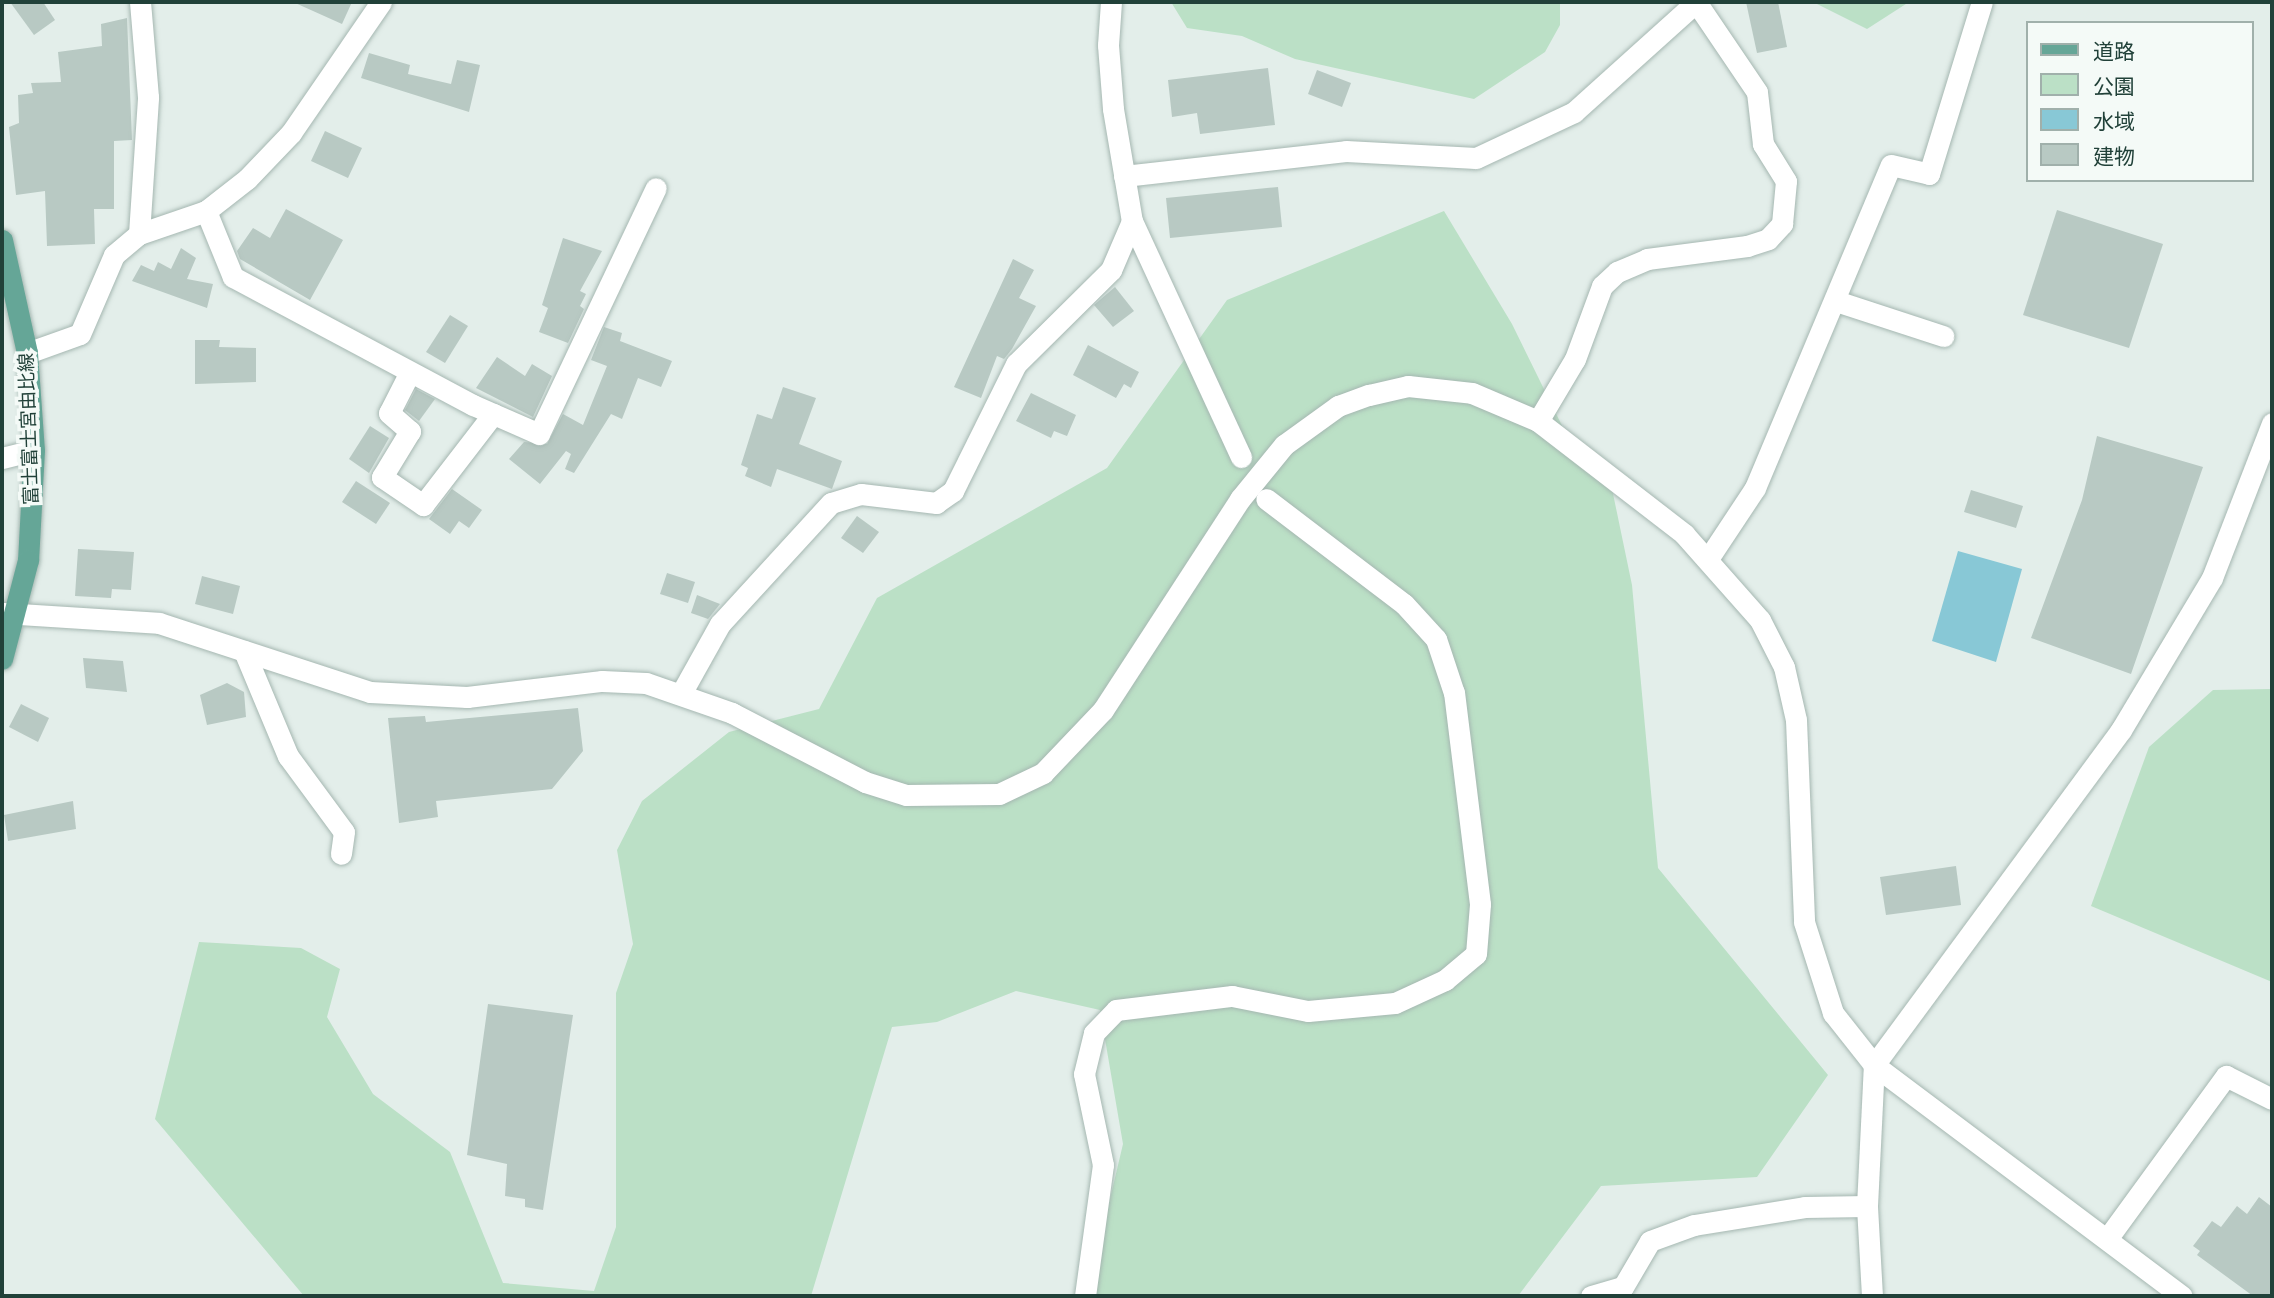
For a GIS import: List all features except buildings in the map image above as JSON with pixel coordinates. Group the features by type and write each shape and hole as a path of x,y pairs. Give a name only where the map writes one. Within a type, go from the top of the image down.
{"main road":[{"name":"富士富士宮由比線","path":"2,240 27,353 34,450 28,560 9,613 2,658"}],"street":[{"path":"139,234 148,97 141,2"},
{"path":"27,353 80,334 114,256 139,234 206,211 291,133 381,2"},
{"path":"1111,2 1108,45 1132,222 1241,457"},
{"path":"1124,176 1346,151 1476,158 1574,112 1696,2 1757,92 1762,144 1786,181 1782,224 1768,239 1747,246 1647,259 1617,272 1602,286 1574,359 1538,421"},
{"path":"1708,559 1755,488 1891,165 1929,174 1982,2"},
{"path":"206,211 233,276 410,372 539,434 656,188"},
{"path":"682,692 720,624 831,503 861,494 936,503 953,491 1016,364 1111,270 1132,222"},
{"path":"1836,301 1943,336"},
{"path":"410,372 389,413 410,431 382,477 424,505 494,414"},
{"path":"9,613 159,623 244,651 393,694 467,697 602,681 646,683 682,692 875,785 906,795 999,794 1043,773 1078,740 1240,499 1284,445 1327,413 1408,386 1472,393 1538,421 1684,534 1760,620 1783,667 1796,720 1804,922 1833,1013 1874,1065 2182,1296"},
{"path":"1872,1296 1867,1206 1874,1065 2128,719 2212,578 2272,424"},
{"path":"2,458 34,450"},
{"path":"1086,1296 1103,1165 1084,1074 1094,1033 1116,1010 1232,996 1308,1011 1395,1003 1445,980 1476,954 1480,904 1454,693 1436,639 1404,604 1266,499"},
{"path":"244,651 288,756 344,832 341,854"},
{"path":"2107,1240 2226,1076 2272,1099"},
{"path":"1591,1296 1624,1292 1650,1241 1694,1225 1805,1207 1867,1206"}],"green space":[{"path":"1171,2 1560,2 1560,25 1545,52 1474,99 1295,59 1242,36 1187,28"},
{"path":"1813,2 1909,2 1867,29"},
{"path":"1444,211 1512,324 1572,446 1611,484 1632,585 1658,868 1828,1075 1757,1177 1601,1186 1518,1296 1087,1296 1123,1144 1100,1010 1016,991 937,1022 892,1027 811,1296 304,1296 155,1119 199,942 301,948 340,969 327,1017 373,1094 450,1152 503,1283 594,1291 616,1227 616,993 633,944 617,850 642,801 729,732 819,709 877,598 1107,468 1227,300"},
{"path":"2272,689 2272,982 2091,906 2149,747 2213,690"}],"water":[{"path":"1958,551 2022,569 1996,662 1932,641"}]}
